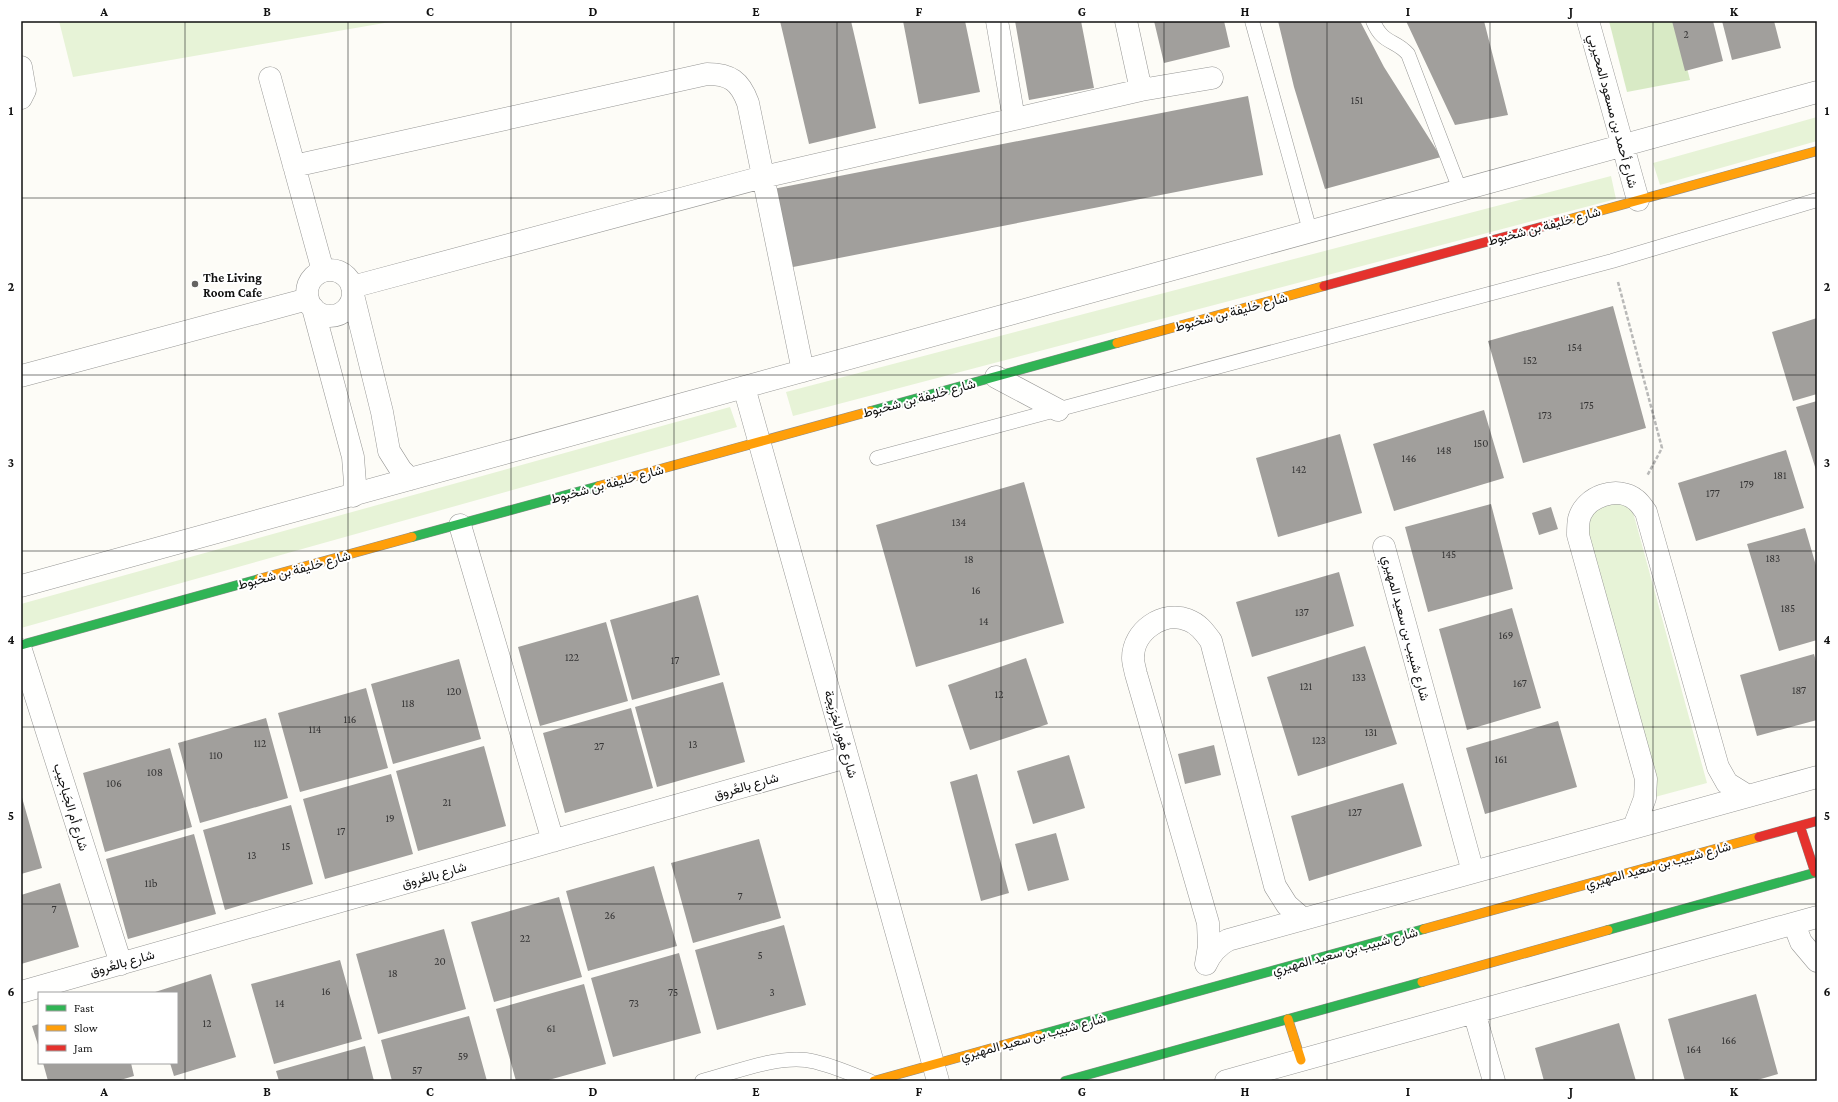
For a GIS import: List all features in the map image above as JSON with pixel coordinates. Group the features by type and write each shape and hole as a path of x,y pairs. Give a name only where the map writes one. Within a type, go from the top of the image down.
{"street":[{"path":"997,21 1014,120"},
{"path":"1126,21 1141,90"},
{"name":"شارع أحمد بن مسعود المحيربي","path":"1588,21 1638,200"},
{"path":"21,67 25,90 21,98"},
{"path":"294,166 707,74 721,74 734,81 743,90 748,103 802,371"},
{"path":"270,78 323,271"},
{"path":"352,291 763,177 1141,90 1212,78"},
{"path":"21,586 353,496 410,479 1817,92"},
{"name":"شارع خليفة بن شخبوط","path":"21,645 1817,151"},
{"path":"353,496 355,483 353,457 310,303 308,286 317,274 323,271 331,270 344,275 349,280 382,412 390,451 401,470 410,479"},
{"path":"310,303 319,314 334,316 347,308 352,291"},
{"path":"21,376 310,303"},
{"path":"996,377 1058,410"},
{"name":"شارع هُور الخِرَيجة","path":"744,387 935,1073"},
{"path":"1634,828 1645,798 1646,779 1578,535 1579,518 1588,503 1603,494 1620,493 1635,499 1646,512 1718,767 1727,782 1748,796"},
{"path":"460,525 553,841"},
{"name":"شارع شبيب بن سعيد المهيري","path":"1384,546 1473,872"},
{"path":"1206,964 1209,946 1208,923 1136,674 1133,658 1136,642 1145,629 1158,620 1173,617 1189,620 1202,628 1211,641 1275,886 1287,905 1303,919"},
{"name":"شارع أم الجَباجيب","path":"21,650 121,964"},
{"name":"شارع بالعُروق","path":"21,992 847,757"},
{"path":"1195,992 1211,953 1219,945 1228,940 1817,777"},
{"name":"شارع شبيب بن سعيد المهيري","path":"874,1081 935,1073 1195,992 1817,821"},
{"path":"1065,1081 1816,872 1800,826"},
{"path":"1226,1081 1817,917"},
{"path":"1794,924 1801,942 1817,961"},
{"path":"1474,1012 1494,1081"},
{"path":"1288,1019 1300,1060"}],"lane":[{"path":"1252,21 1310,231"},
{"path":"1373,21 1380,35 1405,50 1408,54 1460,190"},
{"path":"877,458 1612,261 1817,200"},
{"path":"702,1081 778,1060 793,1059 822,1064 870,1081"}],"path":[{"path":"1612,261 1662,448 1635,499"}],"green space":[{"path":"59,21 396,21 73,77"},
{"path":"1609,21 1675,21 1690,80 1627,92"},
{"path":"1817,117 1817,141 1660,185 1653,163"},
{"path":"1611,176 1616,199 793,416 786,392"},
{"path":"730,407 737,427 21,628 21,604"},
{"path":"1630,501 1707,783 1655,797 1576,523 1602,503"}],"building":[{"path":"780,21 851,21 876,128 809,144"},
{"path":"903,21 965,21 980,92 919,104"},
{"path":"1015,21 1081,21 1094,88 1029,100"},
{"path":"1154,21 1224,21 1230,47 1164,63"},
{"path":"1278,21 1360,21 1384,67 1441,157 1325,189 1294,87"},
{"path":"1406,21 1484,21 1508,115 1455,125"},
{"path":"1672,21 1713,21 1723,61 1685,71"},
{"path":"1722,21 1774,21 1781,48 1732,60"},
{"path":"1248,96 1263,175 788,268 773,189"},
{"path":"1613,306 1646,428 1523,463 1488,341"},
{"path":"1817,318 1817,394 1793,401 1772,332"},
{"path":"1817,401 1817,473 1796,407"},
{"path":"1484,410 1504,478 1394,511 1373,444"},
{"path":"1340,434 1362,513 1278,537 1256,458"},
{"path":"1786,450 1804,508 1696,541 1678,483"},
{"path":"1024,482 1064,623 916,667 876,525"},
{"path":"1491,504 1513,589 1428,612 1405,527"},
{"path":"1551,507 1558,529 1539,535 1532,513"},
{"path":"1805,528 1817,569 1817,640 1779,651 1747,544"},
{"path":"1339,572 1354,626 1252,657 1236,602"},
{"path":"698,595 720,675 632,700 610,620"},
{"path":"1512,608 1541,708 1467,730 1439,629"},
{"path":"606,622 628,701 540,726 518,647"},
{"path":"1365,646 1397,744 1298,776 1267,677"},
{"path":"1814,654 1817,665 1817,720 1757,736 1740,675"},
{"path":"1026,658 1048,724 970,750 948,685"},
{"path":"459,659 481,739 393,764 371,684"},
{"path":"723,682 745,762 657,787 635,707"},
{"path":"366,688 388,768 300,792 278,713"},
{"path":"631,708 653,788 565,813 543,733"},
{"path":"266,718 288,798 200,823 178,743"},
{"path":"1558,721 1577,787 1485,814 1466,748"},
{"path":"1214,745 1221,775 1185,784 1178,754"},
{"path":"484,746 506,826 418,851 396,771"},
{"path":"170,748 192,827 105,852 83,773"},
{"path":"1069,755 1085,808 1033,824 1017,771"},
{"path":"391,774 413,854 325,879 303,799"},
{"path":"977,774 1009,893 981,901 950,782"},
{"path":"1403,783 1422,846 1309,881 1291,816"},
{"path":"21,794 42,868 21,874"},
{"path":"291,805 313,884 225,910 203,830"},
{"path":"1056,833 1069,880 1028,891 1015,844"},
{"path":"194,834 216,914 128,939 106,859"},
{"path":"759,839 781,918 693,943 671,863"},
{"path":"654,866 677,946 588,971 566,891"},
{"path":"60,883 79,947 21,964 21,895"},
{"path":"559,897 582,977 494,1002 471,922"},
{"path":"784,925 806,1005 717,1030 695,950"},
{"path":"444,929 466,1009 378,1034 356,954"},
{"path":"679,953 701,1033 613,1057 591,978"},
{"path":"340,960 362,1039 274,1064 251,984"},
{"path":"211,974 236,1057 174,1076 170,1064 178,1064 178,992 155,992"},
{"path":"584,984 606,1064 545,1081 516,1081 496,1009"},
{"path":"1756,994 1778,1074 1754,1081 1685,1081 1668,1019"},
{"path":"469,1016 487,1081 392,1081 381,1040"},
{"path":"1619,1023 1636,1081 1544,1081 1535,1048"},
{"path":"38,1024 38,1045 32,1026"},
{"path":"365,1046 374,1081 279,1081 276,1071"},
{"path":"43,1064 131,1064 134,1076 117,1081 48,1081"}],"traffic: fast":[{"path":"871,411 1117,343"},
{"path":"412,537 599,486"},
{"path":"21,645 259,579"},
{"path":"1608,930 1817,872"},
{"path":"1039,1035 1424,929"},
{"path":"1065,1081 1422,982"}],"traffic: slow":[{"path":"1563,221 1817,151"},
{"path":"1117,343 1324,286"},
{"path":"599,486 871,411"},
{"path":"259,579 412,537"},
{"path":"1424,929 1759,837"},
{"path":"1422,982 1608,930"},
{"path":"1288,1019 1301,1060"},
{"path":"874,1081 1039,1035"}],"traffic: jam":[{"path":"1324,286 1563,221"},
{"path":"1759,837 1817,821"},
{"path":"1800,826 1815,872"}],"place":[{"name":"The Living Room Cafe","path":"195,284"}]}
